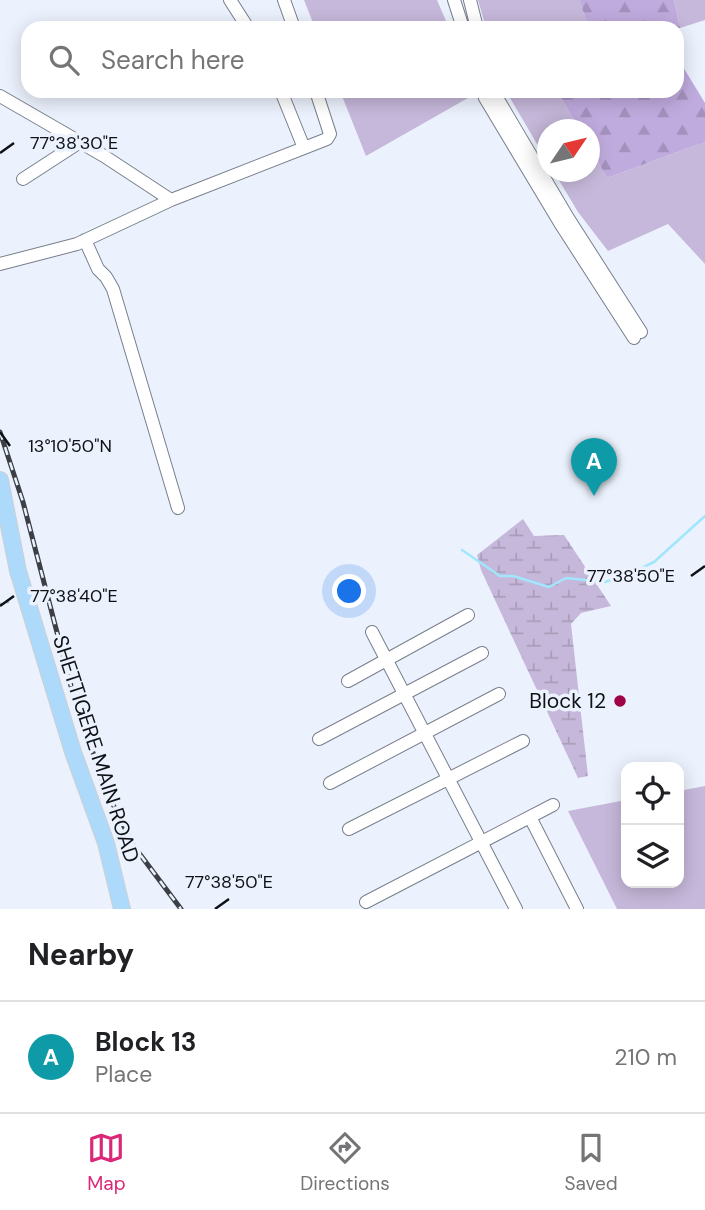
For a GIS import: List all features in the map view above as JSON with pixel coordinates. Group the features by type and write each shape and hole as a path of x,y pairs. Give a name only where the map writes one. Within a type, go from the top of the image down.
{"main road":[{"name":"SHETTIGERE MAIN ROAD","path":"0,480 18,571 73,752 106,843 122,909"}],"street":[{"path":"230,0 244,21"},
{"path":"284,0 292,21"},
{"path":"454,0 461,21"},
{"path":"470,0 475,21"},
{"path":"0,96 80,142 171,200"},
{"path":"284,98 304,148"},
{"path":"0,264 85,240 171,200 327,139 330,134 318,98"},
{"path":"492,98 638,335"},
{"path":"23,179 80,142"},
{"path":"85,240 98,269 113,289 178,508"},
{"path":"348,681 468,615"},
{"path":"372,632 516,909"},
{"path":"319,739 482,653"},
{"path":"330,783 499,694"},
{"path":"349,829 523,741"},
{"path":"366,902 552,805"},
{"path":"530,817 577,909"}],"path":[{"path":"0,604 26,598"}],"green space":[{"path":"304,0 437,0 446,21 312,21"},
{"path":"478,0 579,0 586,21 484,21"},
{"path":"579,0 674,0 678,21 586,21"},
{"path":"674,0 705,0 705,20 684,27 684,21 678,21"},
{"path":"684,68 705,103 705,142 607,178 600,166 600,119 573,119 561,98 684,98"},
{"path":"343,98 468,98 366,156"},
{"path":"510,98 561,98 573,119 537,119 537,144"},
{"path":"705,142 705,264 668,224 608,251 578,212 560,182 600,182 600,166 607,178"},
{"path":"523,519 534,536 564,535 611,606 581,613 571,624 588,776 578,778 481,570 477,555"},
{"path":"705,786 705,909 617,909 568,811 621,801 621,888 684,888 684,790"}],"waterway":[{"path":"462,550 500,576 513,576 549,587 566,578 605,582 654,562 705,516"}],"railway":[{"path":"0,432 23,502 71,686 104,786 133,845 181,909"}],"place":[{"name":"Block 13","path":"594,496"},
{"name":"Block 12","path":"620,701"}]}
